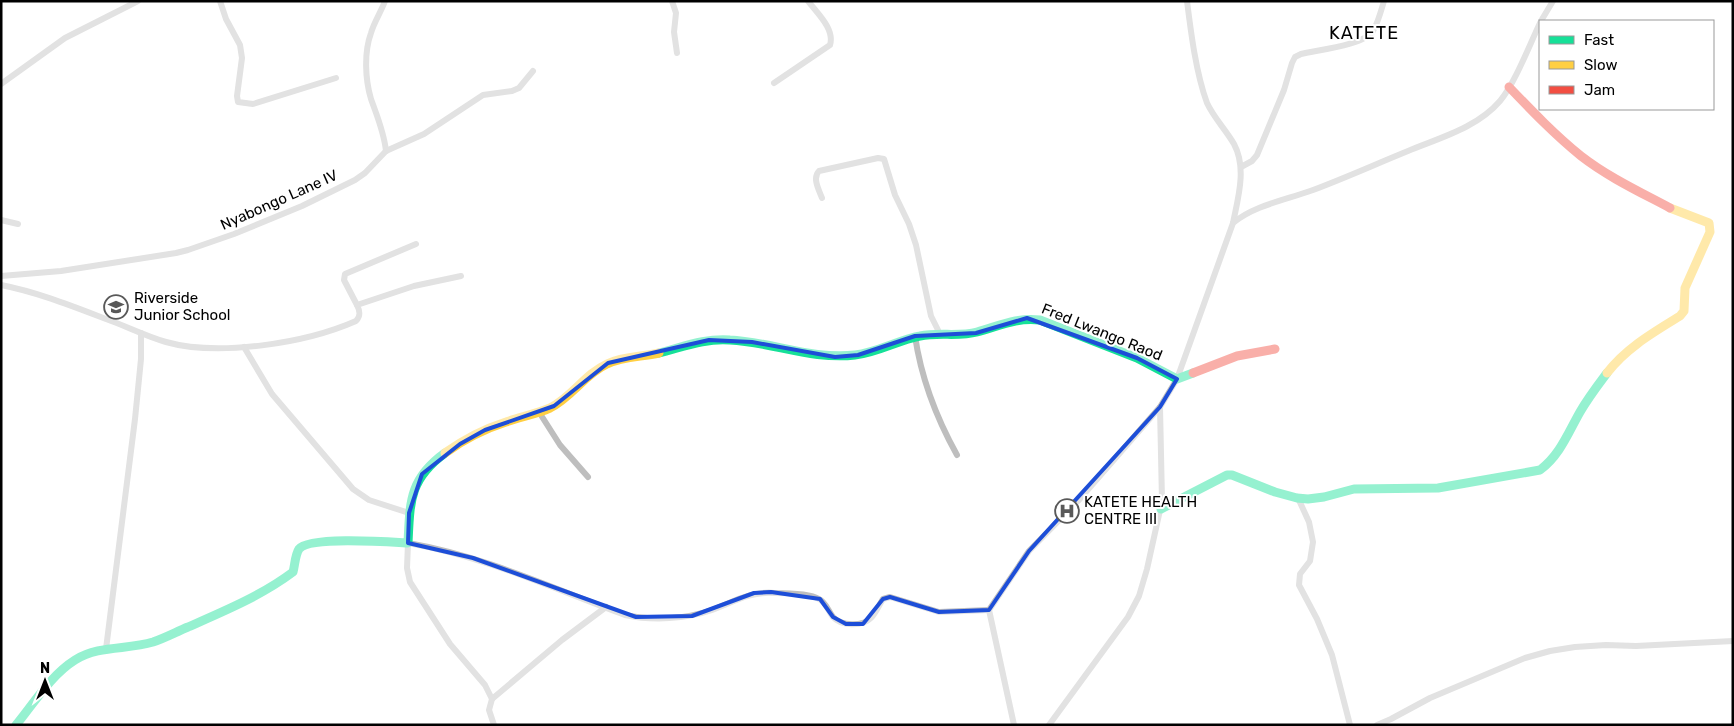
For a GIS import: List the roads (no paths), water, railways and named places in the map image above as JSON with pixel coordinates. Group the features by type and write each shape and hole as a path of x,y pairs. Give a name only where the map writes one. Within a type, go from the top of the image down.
{"street":[{"path":"1,84 65,38 138,1"},
{"path":"220,1 226,19 240,45 242,58 237,96 238,102 253,104 336,78"},
{"path":"385,1 371,32 367,53 367,71 369,90 383,131 386,151"},
{"path":"672,1 676,13 674,32 677,53"},
{"path":"774,83 830,45 832,38 830,31 808,1"},
{"path":"1014,725 988,610 1029,551 1078,501 1160,407 1177,379 1233,223 1242,167 1240,157 1234,144 1212,114 1207,102 1192,39 1187,2 1183,1"},
{"path":"1242,167 1258,155 1295,58 1301,54 1368,37 1373,31 1384,1"},
{"path":"1542,20 1553,1"},
{"path":"1233,223 1250,212 1314,189 1464,128 1478,120 1492,109 1509,87 1539,26"},
{"name":"Nyabongo Lane IV","path":"1,276 92,266 188,250 302,206 355,180 386,151 424,134 483,95 512,91 519,88 533,71"},
{"path":"1161,509 1228,475 1277,494 1319,499 1354,488 1438,488 1540,470 1554,458 1581,410 1610,368 1630,348 1680,316 1684,311 1685,288 1710,232 1709,223 1674,210 1610,176 1556,135 1509,87"},
{"path":"822,198 816,178 819,171 878,158 884,159 895,195 909,224 916,245 931,316 940,334"},
{"path":"1,220 18,224"},
{"path":"1,285 106,318 141,334 187,347 244,347 282,341 334,329 358,318 360,310 344,280 345,274 416,244"},
{"path":"357,305 414,286 461,276"},
{"name":"Fred Lwango Raod","path":"408,543 409,512 412,496 422,474 438,459 485,430 504,422 539,412 566,398 608,363 664,352 709,340 730,339 752,342 815,356 835,358 858,355 915,336 976,333 1013,320 1027,318 1040,320 1137,358 1177,379"},
{"path":"106,649 135,419 141,358 141,334"},
{"path":"915,336 919,361 926,383 943,431 957,455"},
{"path":"244,347 272,394 353,489 369,500 409,512"},
{"path":"1177,379 1221,360 1258,350 1275,348"},
{"path":"1049,725 1134,608 1147,569 1161,509 1160,407"},
{"path":"539,412 560,445 588,478"},
{"path":"1298,498 1309,522 1313,542 1310,561 1300,574 1299,585 1317,619 1332,655 1350,725"},
{"path":"16,725 67,665 82,655 160,640 224,612 293,572 297,552 301,546 309,543 360,541 408,543 437,548 473,558 626,615 636,617 692,616 754,594 771,592 813,596 820,599 832,617 838,622 846,624 863,624 871,618 883,599 890,597 939,612 988,610"},
{"path":"408,543 407,568 410,582 450,644 486,685 492,699"},
{"path":"494,725 489,710 492,699 562,640 606,607"},
{"path":"1377,725 1430,698 1525,658 1550,651 1606,645 1636,646 1733,641"}],"place":[{"name":"Riverside Junior School","path":"116,307"},
{"name":"KATETE HEALTH CENTRE III","path":"1067,511"}],"district":[{"name":"KATETE","path":"1364,33"}]}
